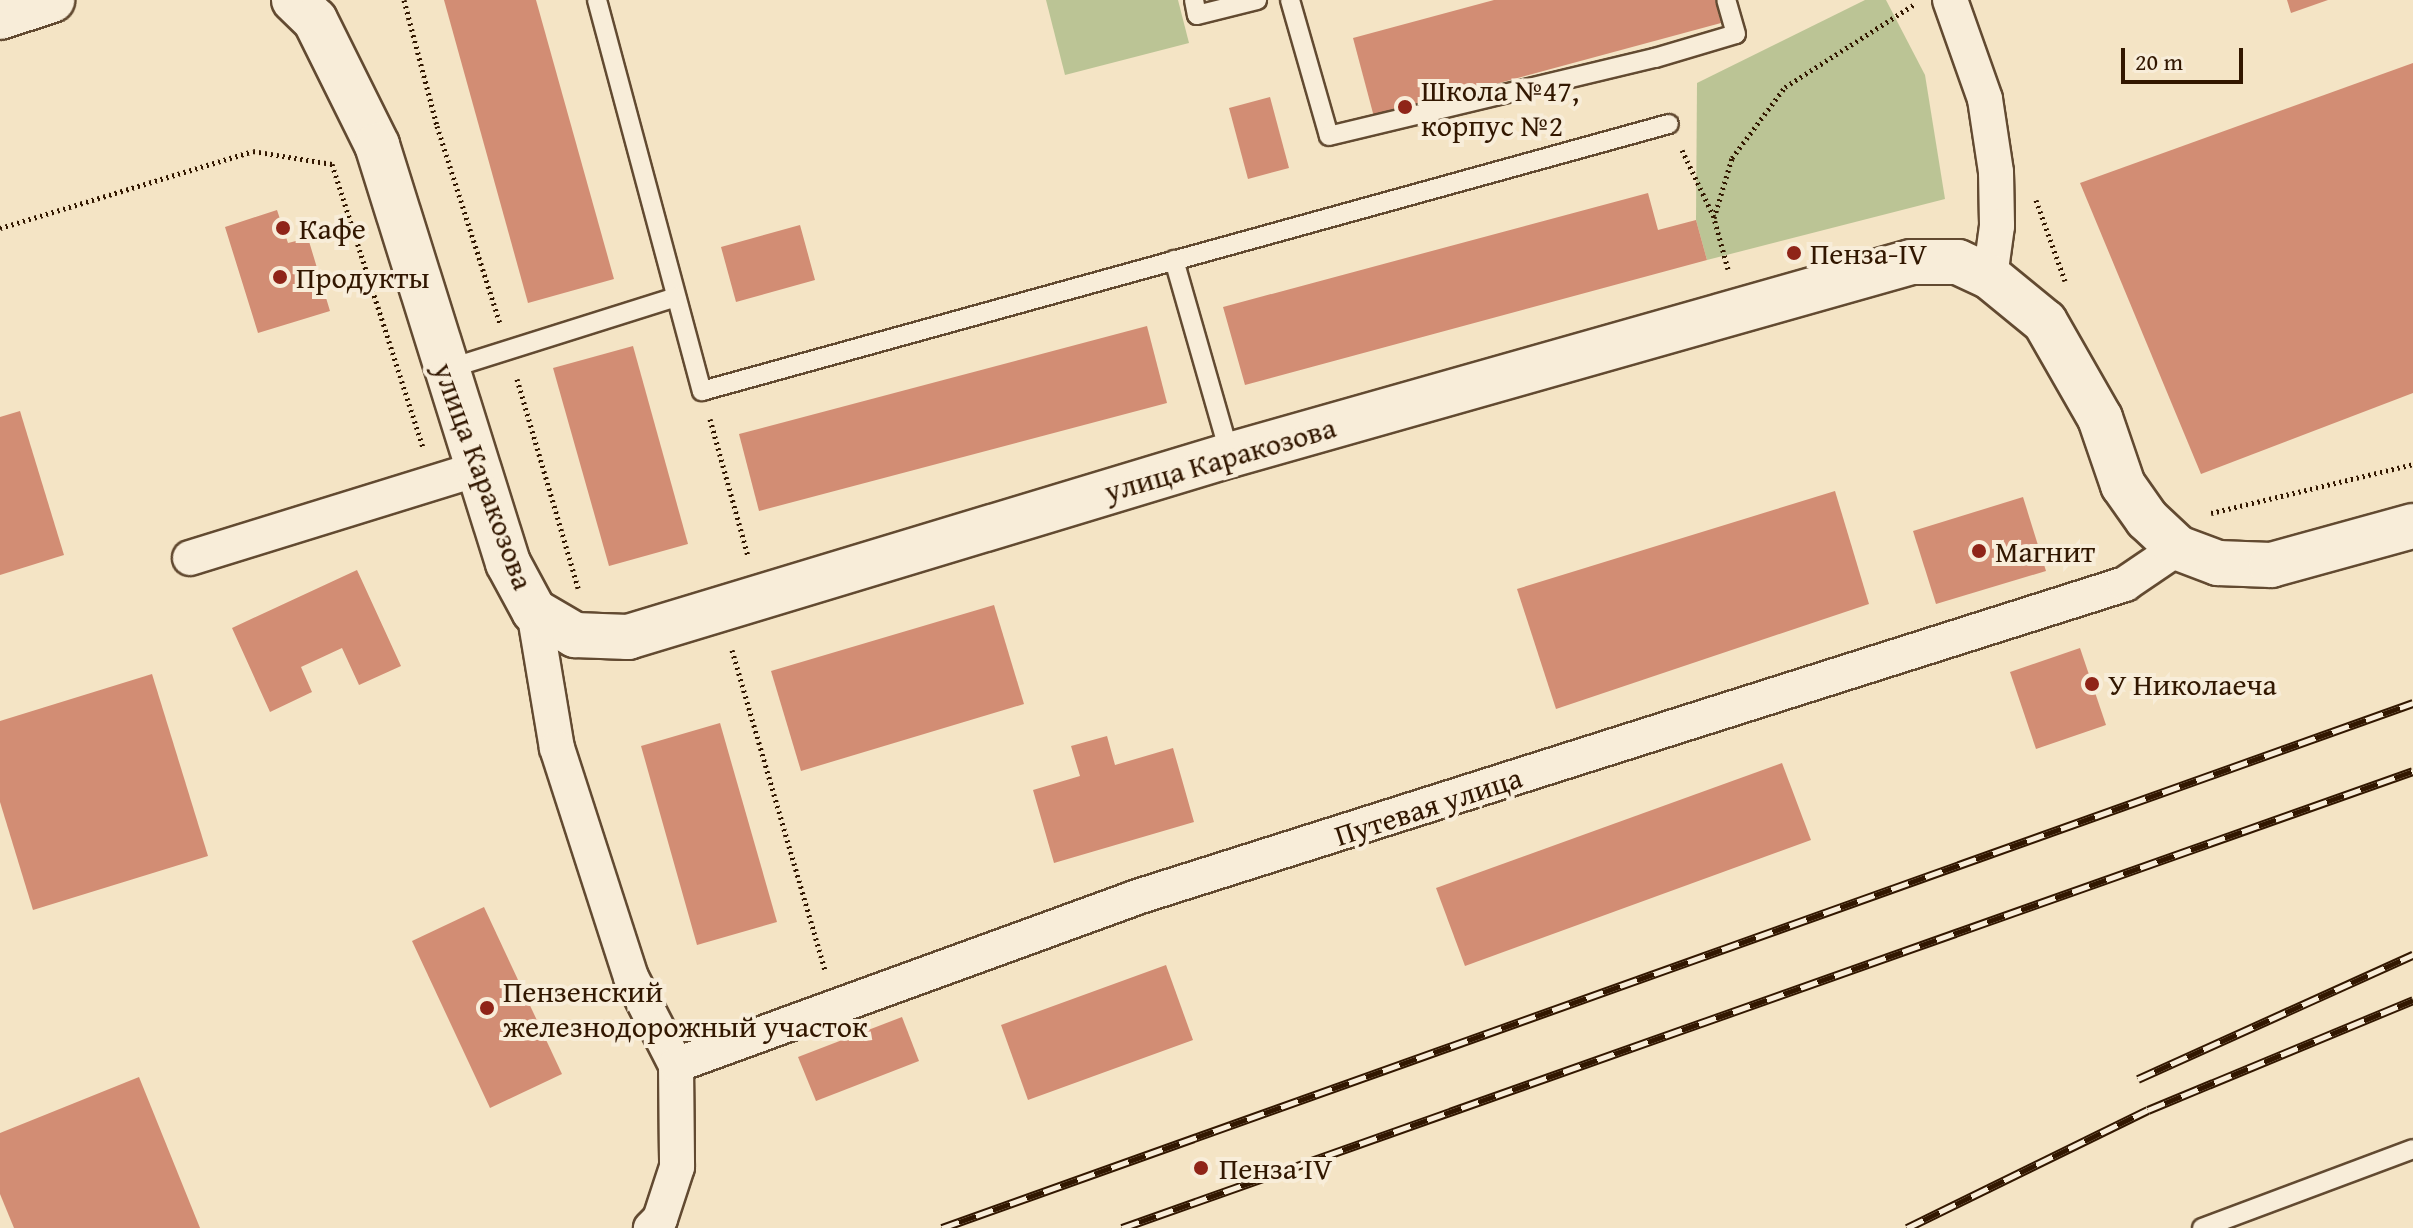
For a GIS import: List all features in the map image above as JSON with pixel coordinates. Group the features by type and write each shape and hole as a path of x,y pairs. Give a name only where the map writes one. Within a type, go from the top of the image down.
{"main road":[{"path":"0,17 52,0"},
{"name":"улица Каракозова","path":"294,0 315,20 377,145 508,563 534,611 575,635 628,637 1230,455 1861,273 1911,262 1958,262 1990,277 2045,322 2100,418 2123,485 2147,519 2187,532 2218,563 2271,565 2413,526"}],"street":[{"path":"1928,4 1985,99 1996,172 1997,226 1990,277"},
{"path":"190,558 478,469"},
{"name":"Путевая улица","path":"676,1065 1134,898 2125,584 2187,532"},
{"path":"534,611 557,748 631,977 676,1065 677,1167 660,1219 651,1228"}],"lane":[{"path":"597,0 702,391 1669,124"},
{"path":"1194,0 1197,15 1257,0"},
{"path":"1290,0 1329,136 1655,58 1736,34 1726,0"},
{"path":"1174,260 1230,455"},
{"path":"445,370 676,297"},
{"path":"2202,1228 2413,1149"}],"path":[{"path":"1714,218 1732,158 1785,87 1928,4"},
{"path":"1669,124 1714,218 1731,282"},
{"path":"0,228 253,151 332,164 434,481"},
{"path":"2033,192 2071,296"},
{"path":"702,391 759,598 728,639 835,1008"},
{"path":"2187,532 2413,464"}],"green space":[{"path":"1046,0 1178,0 1189,43 1065,75"},
{"path":"1865,0 1886,0 1925,75 1945,199 1707,260 1696,220 1697,83"}],"building":[{"path":"444,0 536,0 614,279 528,303"},
{"path":"1494,0 1715,0 1721,23 1374,117 1353,38"},
{"path":"2287,0 2328,0 2291,13"},
{"path":"2413,63 2413,393 2201,474 2080,183"},
{"path":"1270,97 1289,168 1248,179 1229,108"},
{"path":"1648,193 1658,230 1696,220 1707,260 1245,385 1223,307"},
{"name":"Продукты","path":"277,210 288,243 308,238 330,311 258,333 225,227"},
{"path":"800,225 815,280 736,302 721,247"},
{"path":"1147,326 1167,403 759,511 739,434"},
{"path":"633,346 688,544 609,566 553,368"},
{"path":"20,411 64,555 0,575 0,417"},
{"path":"1835,491 1869,604 1556,709 1517,589"},
{"name":"Магнит","path":"2023,497 2046,571 1936,604 1913,531"},
{"path":"357,570 401,666 359,685 342,648 301,667 312,692 270,712 232,628"},
{"path":"994,605 1024,704 801,771 771,671"},
{"path":"2080,648 2106,725 2036,749 2010,672"},
{"path":"152,674 208,856 33,910 0,802 0,721"},
{"path":"720,723 777,922 697,945 641,746"},
{"path":"1107,736 1115,765 1173,748 1194,822 1054,863 1033,790 1080,776 1071,746"},
{"path":"1782,763 1811,840 1465,966 1436,888"},
{"name":"Пензенский железнодорожный участок","path":"484,907 562,1074 490,1108 412,941"},
{"path":"1166,965 1193,1040 1028,1100 1001,1025"},
{"path":"902,1017 919,1061 816,1101 798,1057"},
{"path":"139,1077 200,1228 14,1228 0,1194 0,1133"}],"railway":[{"path":"942,1228 2413,703"},
{"path":"1122,1228 2413,771"},
{"path":"2138,1079 2413,955"},
{"path":"1907,1228 2148,1110 2413,1000"}],"place":[{"name":"Школа №47, корпус №2","path":"1405,107"},
{"name":"Кафе","path":"283,228"},
{"name":"Пенза-IV","path":"1794,253"},
{"name":"Продукты","path":"280,277"},
{"name":"Магнит","path":"1979,551"},
{"name":"У Николаеча","path":"2092,684"},
{"name":"Пензенский железнодорожный участок","path":"487,1008"},
{"name":"Пенза IV","path":"1201,1168"}]}
